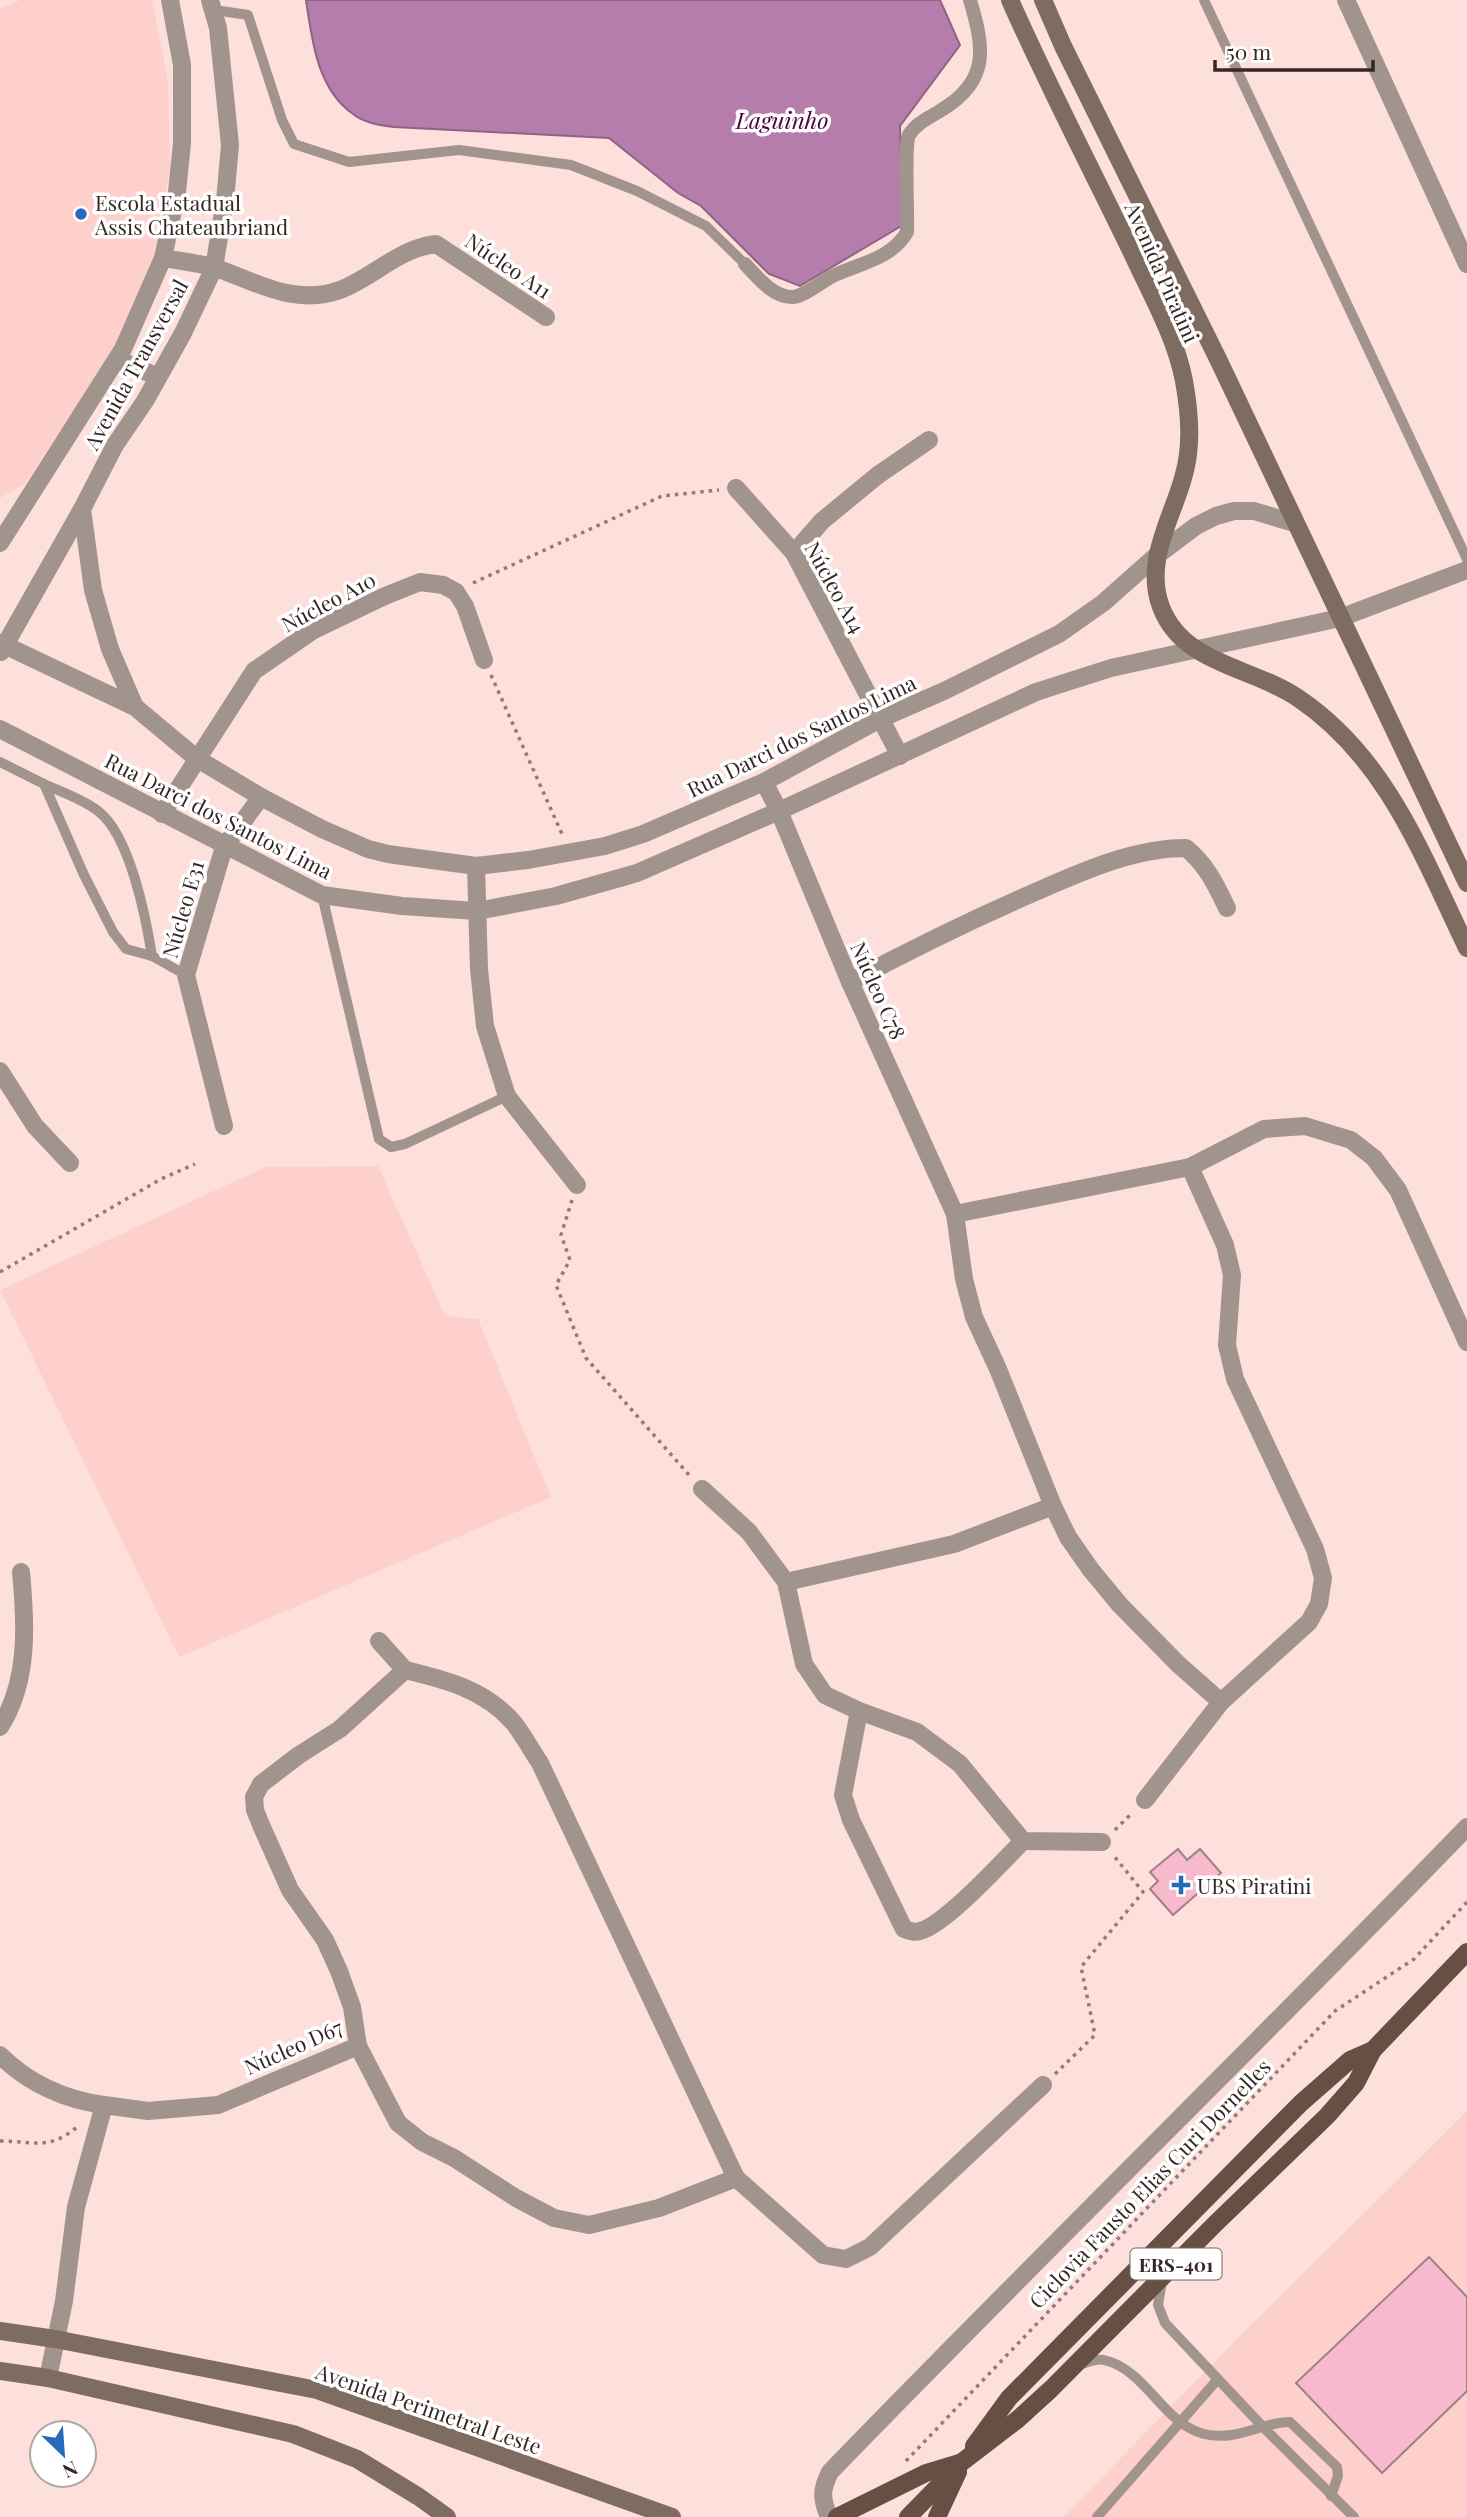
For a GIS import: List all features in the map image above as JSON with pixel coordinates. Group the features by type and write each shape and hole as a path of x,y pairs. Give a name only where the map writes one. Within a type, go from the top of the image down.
{"main road":[{"name":"Avenida Piratini","path":"1010,0 1039,67 1099,184 1164,321 1184,379 1188,455 1156,556 1155,584 1161,608 1174,628 1195,651 1279,685 1321,714 1357,748 1382,780 1408,826 1467,947"},
{"name":"Avenida Piratini","path":"1043,0 1063,46 1218,359 1467,883"},
{"name":"ERS-401","path":"908,2517 962,2462 1017,2420 1051,2389 1327,2116 1356,2083 1373,2050 1467,1952"},
{"path":"937,2517 962,2462 1009,2398 1301,2103 1350,2060 1373,2050"},
{"name":"Avenida Perimetral Leste","path":"0,2331 55,2339 317,2390 672,2517"},
{"path":"0,2371 48,2378 293,2434 357,2459 447,2517"},
{"path":"837,2517 926,2473 962,2462"}],"street":[{"name":"Avenida Transversal","path":"0,543 117,359 163,258 177,192 182,143 182,65 170,0"},
{"path":"745,264 779,295 793,297 877,258 901,242 907,232 908,137 919,123 956,101 967,90 982,55 979,30 970,0"},
{"path":"1346,0 1467,264"},
{"name":"Avenida Transversal","path":"2,647 82,509 115,445 183,333 214,268 225,201 230,145 218,10"},
{"name":"Núcleo A11","path":"214,268 254,285 293,296 320,296 343,289 420,246 436,244 546,317"},
{"path":"163,258 214,268"},
{"path":"117,359 158,377"},
{"path":"794,553 822,521 878,475 929,440"},
{"name":"Núcleo A14","path":"736,488 794,553 900,756"},
{"path":"0,517 27,503"},
{"path":"82,509 93,590 110,649 135,707"},
{"name":"Rua Darci dos Santos Lima","path":"2,647 135,707 196,758 322,829 368,849 430,861 476,866 605,846 643,834 764,782 880,719 944,691 1059,634 1103,603 1156,556 1196,526 1216,516 1234,511 1254,511 1294,523"},
{"name":"Rua Darci dos Santos Lima","path":"0,729 321,895 402,906 477,911 555,896 637,873 900,756 1035,692 1111,668 1340,618 1467,570"},
{"name":"Núcleo A10","path":"162,814 254,671 312,631 420,582 443,585 456,592"},
{"path":"456,592 466,606 484,660"},
{"name":"Núcleo C78","path":"764,782 779,811 850,982 955,1214 964,1279 974,1317 1068,1537 1091,1570 1178,1664 1221,1702"},
{"name":"Núcleo E31","path":"224,1126 186,975 224,847 261,797"},
{"path":"850,982 963,923 1080,872 1160,848 1186,848 1196,856 1213,878 1227,908"},
{"path":"476,866 479,969 485,1026 507,1096 577,1185"},
{"path":"0,1071 35,1126 70,1163"},
{"path":"955,1214 1190,1167 1264,1129 1305,1126 1351,1140 1374,1158 1398,1190 1467,1342"},
{"path":"1146,1800 1221,1702 1309,1622 1318,1604 1322,1578 1315,1549 1235,1379 1227,1345 1232,1275 1225,1245 1190,1167"},
{"path":"702,1489 749,1532 786,1582 804,1664 825,1695 859,1711 917,1732 960,1765 1023,1841"},
{"path":"786,1582 954,1544 1053,1506"},
{"path":"0,1727 15,1697 21,1669 24,1609 21,1572"},
{"path":"379,1641 405,1671 447,1680 482,1694 513,1722 540,1763 736,2178 823,2255 846,2259 870,2247 1044,2085"},
{"name":"Núcleo D67","path":"0,2055 18,2071 55,2092 85,2102 148,2111 218,2105 358,2046 352,2007 339,1971 325,1940 290,1890 258,1818 254,1797 261,1784 299,1755 341,1729 405,1671"},
{"path":"859,1711 843,1796 851,1820 904,1929 912,1932 923,1931 949,1912 1023,1841 1102,1842"},
{"path":"829,2517 821,2491 830,2472 1467,1827"},
{"path":"358,2046 398,2123 422,2141 554,2218 589,2225 659,2208 736,2178"},
{"path":"48,2378 64,2301 76,2207 104,2105"}],"lane":[{"path":"1204,0 1467,559"},
{"path":"218,10 248,15 282,120 294,144 349,162 459,150 570,165 637,191 706,226 745,264"},
{"path":"0,762 98,811 112,827 145,910 152,956"},
{"path":"44,784 84,875 113,932 126,949 152,956 186,975"},
{"path":"321,895 379,1139 391,1147 405,1144 507,1096"},
{"path":"1162,2278 1158,2305 1165,2323 1264,2428 1354,2517"},
{"path":"1073,2366 1102,2359 1128,2370 1179,2421 1204,2434 1239,2435 1290,2423 1336,2467 1338,2476 1331,2496"},
{"path":"1097,2517 1218,2379"}],"path":[{"path":"456,592 662,496 736,488"},
{"path":"484,660 571,853"},
{"path":"0,1272 161,1179 195,1164"},
{"path":"577,1185 561,1235 570,1261 556,1285 586,1358 702,1489"},
{"path":"1044,2085 1094,2035 1081,1967 1143,1892 1102,1842 1146,1800"},
{"name":"Ciclovia Fausto Elias Curi Dornelles","path":"905,2462 1335,2011 1414,1959 1467,1902"},
{"path":"0,2141 29,2144 61,2140 104,2105"}],"shaded area":[{"name":"Escola Estadual Assis Chateaubriand","path":"20,0 152,0 168,82 170,169 153,260 113,353 24,485 0,498 0,9"},
{"path":"378,1166 445,1316 478,1319 551,1497 179,1657 0,1290 266,1167"},
{"path":"1467,2111 1467,2517 1063,2517 1237,2339"}],"water":[{"name":"Laguinho","path":"306,0 940,0 960,45 900,126 903,225 800,286 769,274 701,206 678,193 609,138 394,127 362,120 341,104 324,77 314,47"}],"building":[{"name":"UBS Piratini","path":"1178,1849 1187,1860 1200,1849 1221,1873 1173,1915 1150,1889 1158,1881 1150,1872"},
{"path":"1429,2257 1467,2297 1467,2391 1382,2473 1296,2383"}],"place":[{"name":"Escola Estadual Assis Chateaubriand","path":"81,214"},
{"name":"UBS Piratini","path":"1181,1885"}]}
